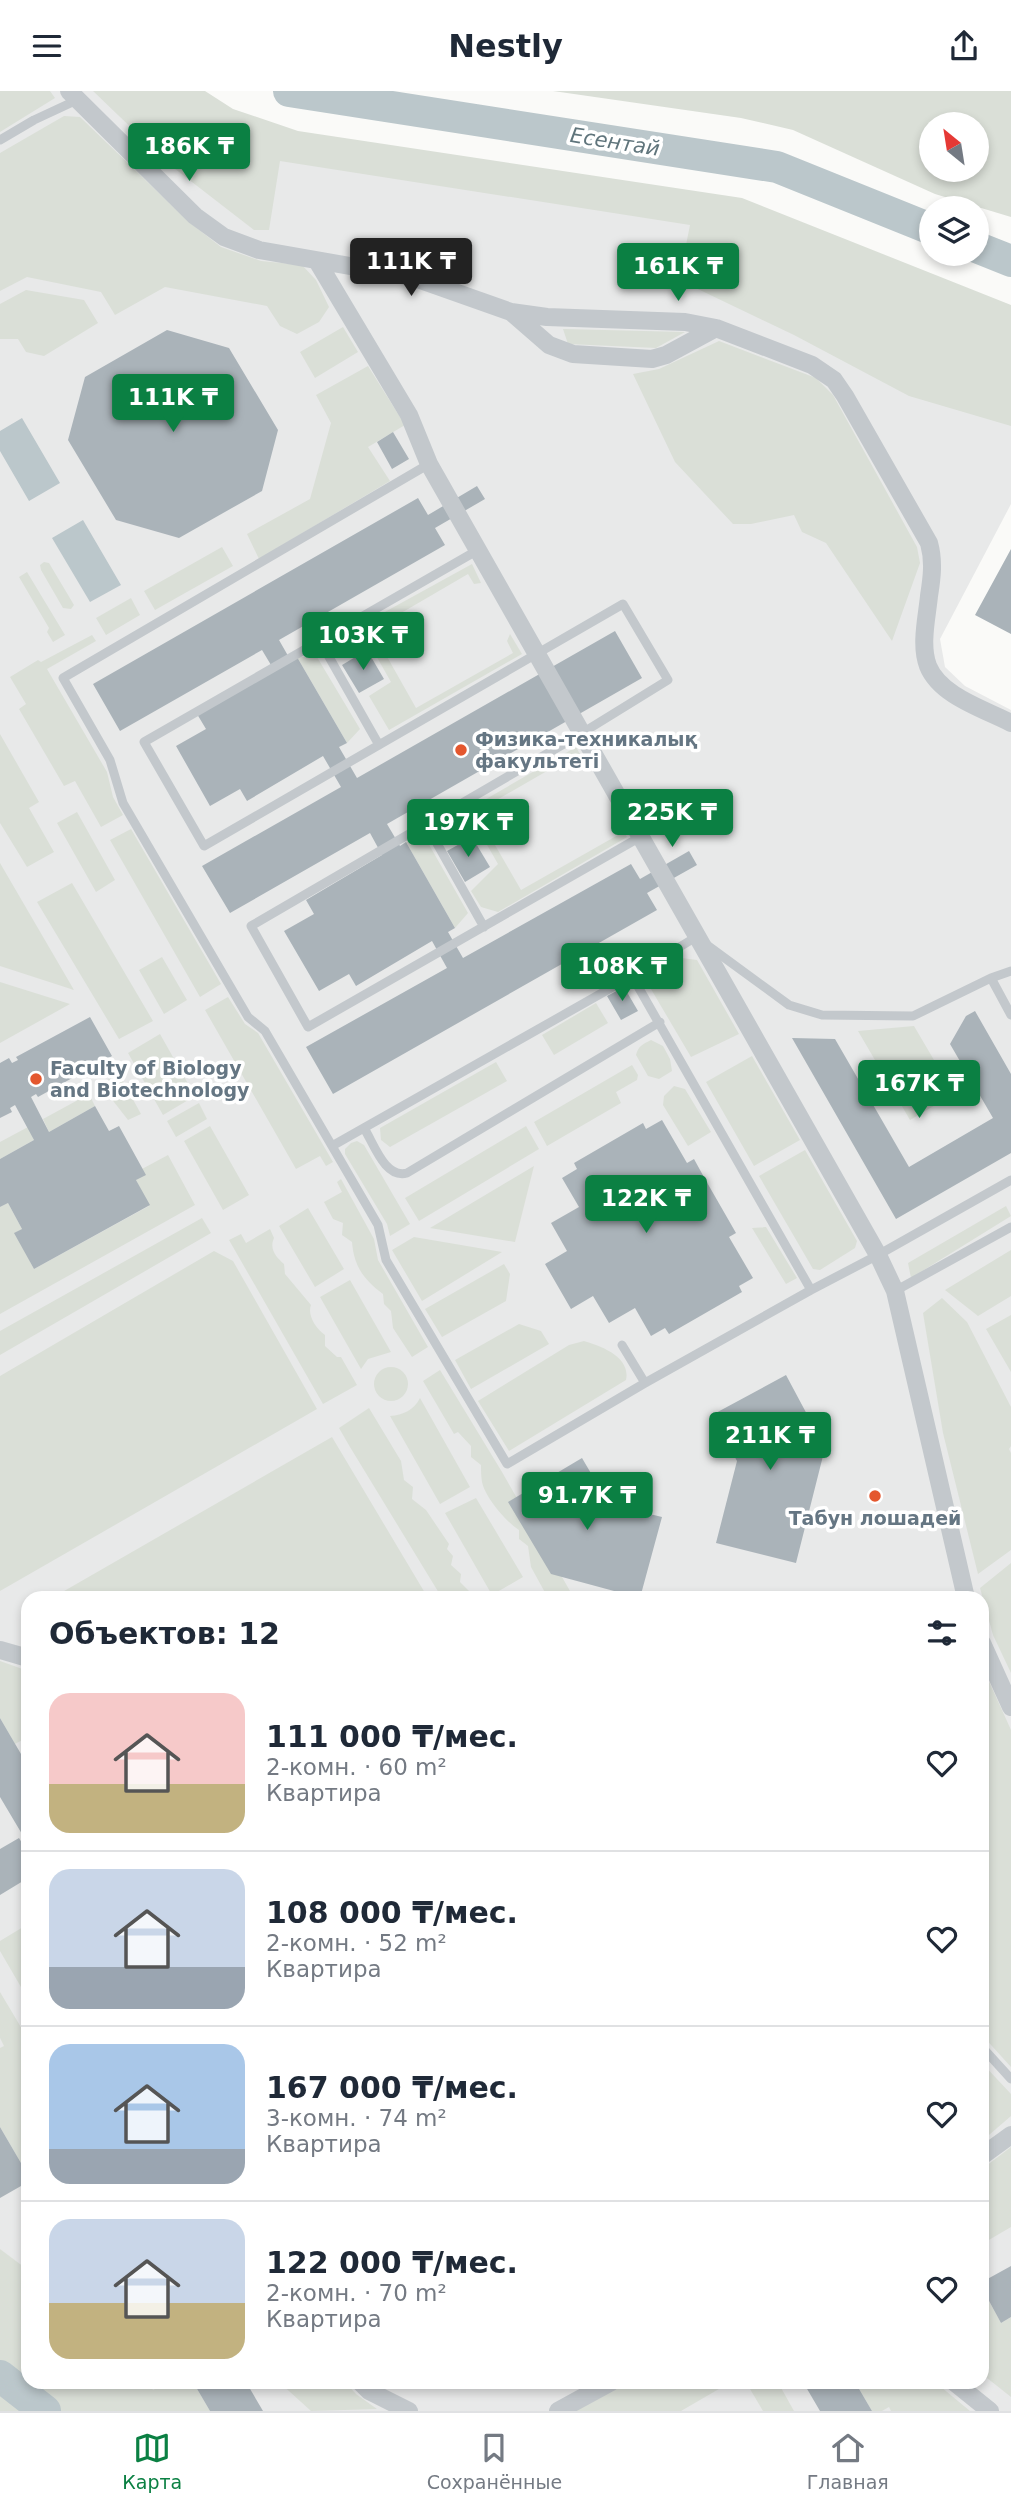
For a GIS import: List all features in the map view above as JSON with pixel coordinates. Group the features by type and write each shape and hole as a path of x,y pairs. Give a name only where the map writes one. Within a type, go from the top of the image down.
{"street":[{"path":"73,95 195,216 224,237 259,250 412,277 511,311 547,317 685,323 716,328 812,365 834,380 845,396 929,543 934,559 924,638 927,665 949,691 1011,723"},
{"path":"317,261 409,415 429,464 878,1255 895,1291 964,1591"},
{"path":"511,311 550,345 573,354 652,359 666,355 716,328"},
{"path":"0,1650 21,1656"},
{"path":"989,1658 1011,1707"},
{"path":"989,2151 1011,2135"},
{"path":"367,2389 409,2411"},
{"path":"558,2411 598,2389"},
{"path":"963,2389 990,2411"}],"lane":[{"path":"0,140 73,95"},
{"path":"429,464 63,678 110,760 119,795 139,831 248,1017 265,1031 378,1225 386,1260 507,1464 645,1383 1011,1179"},
{"path":"478,550 145,742 204,846 623,604 668,680 251,926 308,1027 642,836"},
{"path":"320,641 379,745"},
{"path":"426,824 484,927"},
{"path":"332,1146 696,937 789,1005 822,1015 913,1016 1011,971"},
{"path":"632,976 811,1290"},
{"path":"991,978 1011,1015"},
{"path":"365,1128 391,1172 407,1174 660,1022"},
{"path":"895,1291 1011,1227"},
{"path":"622,1345 645,1383"},
{"path":"989,2055 1011,2079"}],"shaded area":[{"path":"0,91 192,91 270,140 742,212 1011,327 1011,504 940,639 945,667 965,686 1011,710 1011,2411 104,2411 79,2389 989,2389 989,1591 21,1591 21,2328 0,2303"},
{"path":"0,91 50,91 55,98 0,132"},
{"path":"93,91 205,91 233,109 298,131 742,198 1011,305 1011,426 909,396 794,335 679,280 690,225 280,161 269,230 254,230 170,165"},
{"path":"553,91 1011,91 1011,217 989,210 989,196 935,194 793,130 741,118"},
{"path":"64,116 80,117 189,222 221,247 261,261 302,265 316,280 329,307 319,322 297,334 280,326 267,306 165,287 115,315 101,292 27,277 0,291 0,153"},
{"path":"26,290 84,300 98,323 44,356 26,352 18,339 0,339 0,304"},
{"path":"343,327 358,352 315,378 300,352"},
{"path":"563,329 685,332 656,348 568,344"},
{"path":"719,341 816,378 833,395 917,547 920,563 892,641 826,543 802,532 794,515 751,524 733,524 675,462 633,374 659,369"},
{"path":"368,366 405,425 368,447 390,481 259,559 247,534 310,499 331,423 316,395"},
{"path":"22,418 60,483 29,501 0,451 0,431"},
{"path":"83,520 121,585 90,602 52,538"},
{"path":"222,547 233,566 155,610 144,591"},
{"path":"49,563 74,605 71,609 63,608 41,570 40,565"},
{"path":"472,564 481,583 474,584 468,574 372,630 416,708 513,653 507,641 510,634 522,654 389,730 369,696 391,682 362,631 363,624"},
{"path":"27,572 65,635 53,642 47,632 49,628 19,577"},
{"path":"131,598 140,615 106,635 96,618"},
{"path":"92,635 96,641 47,669 107,772 113,797 123,815 101,827 75,781 64,786 19,709 26,704 10,677 38,660 41,662"},
{"path":"297,657 317,657 360,729 347,743"},
{"path":"0,734 39,802 29,808 54,852 27,867 0,823"},
{"path":"576,747 586,765 578,765 573,756 476,812 521,890 618,835 612,824 616,817 627,837 498,912 481,907 471,891 498,864 467,810"},
{"path":"77,812 115,880 96,892 57,823"},
{"path":"131,829 221,984 200,997 110,840"},
{"path":"427,841 468,913 455,928 406,842"},
{"path":"0,863 74,990 0,966"},
{"path":"72,883 153,1021 119,1039 37,902"},
{"path":"162,957 187,1000 164,1014 139,970"},
{"path":"682,958 697,960 739,1034 691,1057 648,984 651,974"},
{"path":"0,982 70,1004 0,1043"},
{"path":"228,997 245,1024 258,1033 333,1162 326,1166 320,1156 296,1169 205,1010"},
{"path":"596,1003 608,1023 554,1055 542,1035"},
{"path":"914,1026 954,1094 910,1120 858,1031"},
{"path":"160,1034 195,1096 163,1115 128,1053"},
{"path":"651,1040 663,1046 670,1059 672,1071 659,1079 648,1076 636,1055 643,1044"},
{"path":"752,1056 800,1140 754,1166 706,1082"},
{"path":"496,1062 507,1081 390,1147 381,1140 380,1128"},
{"path":"632,1065 638,1075 637,1080 616,1092 621,1103 547,1146 534,1122"},
{"path":"119,1074 141,1114 128,1120 100,1084"},
{"path":"674,1086 685,1089 711,1132 688,1146 663,1105 664,1096"},
{"path":"89,1094 95,1106 49,1132 43,1119"},
{"path":"199,1103 207,1119 176,1137 167,1121"},
{"path":"210,1126 249,1195 223,1210 184,1141"},
{"path":"526,1126 539,1149 419,1221 405,1198"},
{"path":"28,1127 34,1140 0,1159 0,1142"},
{"path":"357,1141 364,1145 410,1224 390,1236 387,1224 345,1154 345,1149"},
{"path":"805,1150 857,1241 855,1248 820,1270 813,1269 759,1176"},
{"path":"168,1155 195,1205 0,1314 0,1207 8,1203 22,1229 15,1233 34,1269 149,1206 136,1180 142,1169"},
{"path":"534,1166 515,1242 430,1228"},
{"path":"341,1179 374,1239 378,1260 428,1347 412,1357 393,1328 391,1311 384,1304 383,1294 370,1283 357,1265 352,1242 342,1235 343,1223 333,1219 324,1202 342,1192 337,1182"},
{"path":"1006,1206 1011,1216 911,1278 908,1263"},
{"path":"308,1208 344,1269 315,1287 279,1226"},
{"path":"202,1218 211,1233 0,1355 0,1331"},
{"path":"766,1227 797,1278 786,1284 752,1228"},
{"path":"270,1229 274,1238 274,1253 284,1264 285,1274 311,1305 311,1317 325,1335 325,1346 337,1357 341,1357 357,1385 323,1404 229,1240 241,1234 246,1243"},
{"path":"414,1237 502,1252 422,1301 392,1250"},
{"path":"1011,1250 1011,1296 978,1316 945,1290"},
{"path":"214,1251 233,1261 317,1409 0,1591 0,1376"},
{"path":"504,1264 510,1274 506,1301 442,1337 425,1309"},
{"path":"350,1280 391,1352 368,1359 361,1369 320,1297"},
{"path":"942,1298 967,1322 1011,1407 1011,1550 978,1574 943,1433 923,1313"},
{"path":"1011,1315 1011,1372 986,1329"},
{"path":"519,1324 541,1331 549,1344 471,1389 455,1360"},
{"path":"584,1341 606,1349 619,1359 624,1365 626,1380 509,1451 478,1401 569,1345"},
{"path":"391,1367 403,1372 408,1384 403,1396 391,1401 379,1396 374,1384 379,1372"},
{"path":"440,1370 570,1591 544,1591 531,1567 528,1546 519,1539 519,1530 502,1515 487,1495 482,1482 481,1465 471,1457 471,1446 458,1432 454,1434 423,1381"},
{"path":"420,1398 470,1487 440,1504 390,1416 408,1411"},
{"path":"369,1408 401,1461 404,1480 413,1487 412,1499 426,1510 449,1544 447,1549 453,1556 451,1565 461,1574 460,1582 469,1591 438,1591 339,1428"},
{"path":"332,1437 424,1591 64,1591"},
{"path":"476,1498 523,1577 499,1591 490,1591 445,1513"},
{"path":"1011,1563 1011,1673 989,1621 989,1591 981,1591 980,1588"},
{"path":"0,1661 21,1668 21,1741 15,1744 0,1718"},
{"path":"989,1681 1011,1730 1011,2067 989,2043"},
{"path":"21,1928 21,1987 0,1951 0,1941"},
{"path":"0,1992 21,2027 21,2163 0,2127 0,2048 4,2046 0,2038"},
{"path":"989,2070 1011,2094 1011,2116 989,2135"},
{"path":"1011,2147 1011,2227 989,2240 989,2164"},
{"path":"0,2249 21,2265 21,2389 197,2389 210,2411 0,2411"},
{"path":"989,2301 1001,2323 1011,2317 1011,2397 989,2380"},
{"path":"287,2389 351,2389 377,2409 311,2411"},
{"path":"612,2389 719,2389 681,2411 573,2411"},
{"path":"750,2389 782,2389 794,2411 763,2411"},
{"path":"859,2389 943,2389 970,2411 891,2411 889,2407 882,2411 872,2411"}],"building":[{"path":"167,330 229,348 278,430 262,491 179,538 116,520 68,440 85,377"},
{"path":"393,432 409,459 392,469 377,442"},
{"path":"477,486 485,499 435,528 445,545 279,640 291,661 297,657 347,743 339,747 357,778 615,631 642,678 387,824 400,846 406,842 455,928 448,932 463,958 631,864 640,879 689,851 697,865 647,893 657,910 333,1094 306,1047 447,968 432,941 356,986 349,974 319,991 284,931 314,914 306,900 382,855 370,833 230,913 202,866 341,787 323,756 247,801 240,789 210,806 176,746 206,729 197,714 274,670 262,650 120,731 93,684 418,498 428,515"},
{"path":"1011,549 1011,634 975,615"},
{"path":"367,650 384,679 359,693 342,665"},
{"path":"472,837 490,867 465,882 447,851"},
{"path":"624,987 638,1011 621,1020 607,996"},
{"path":"975,1011 1011,1074 1011,1153 896,1219 792,1038 835,1039 909,1167 993,1118 950,1044 966,1016"},
{"path":"90,1017 112,1056 38,1097 36,1094 31,1097 49,1132 95,1106 109,1131 119,1126 146,1175 136,1180 150,1205 34,1269 14,1233 22,1229 8,1203 0,1207 0,1159 34,1140 15,1105 10,1108 12,1112 0,1118 0,1063 9,1058 12,1063 18,1060 16,1057"},
{"path":"662,1120 687,1163 694,1159 736,1233 729,1237 753,1278 739,1286 742,1292 669,1334 665,1328 651,1336 635,1308 609,1323 593,1296 571,1309 545,1264 567,1251 551,1223 579,1207 562,1178 577,1169 574,1163 643,1123 646,1129"},
{"path":"786,1375 825,1448 796,1563 716,1543 737,1461 712,1415"},
{"path":"582,1458 609,1504 662,1517 642,1591 614,1591 551,1574 508,1502"},
{"path":"0,1718 21,1754 21,1832 0,1797"},
{"path":"19,1838 21,1841 21,1882 0,1895 0,1849"},
{"path":"0,2127 21,2163 21,2186 0,2198"},
{"path":"1011,2266 1011,2317 1001,2323 989,2301 989,2278"},
{"path":"197,2389 250,2389 263,2411 210,2411"},
{"path":"807,2389 859,2389 872,2411 820,2411"}],"waterway":[{"name":"Есентай","path":"289,91 777,167 919,224"},
{"name":"Есентай","path":"989,252 1011,261"},
{"path":"0,2376 45,2411"}],"place":[{"name":"Физика-техникалық факультеті","path":"461,750"},
{"name":"Faculty of Biology and Biotechnology","path":"36,1079"},
{"name":"Табун лошадей","path":"875,1496"}]}
